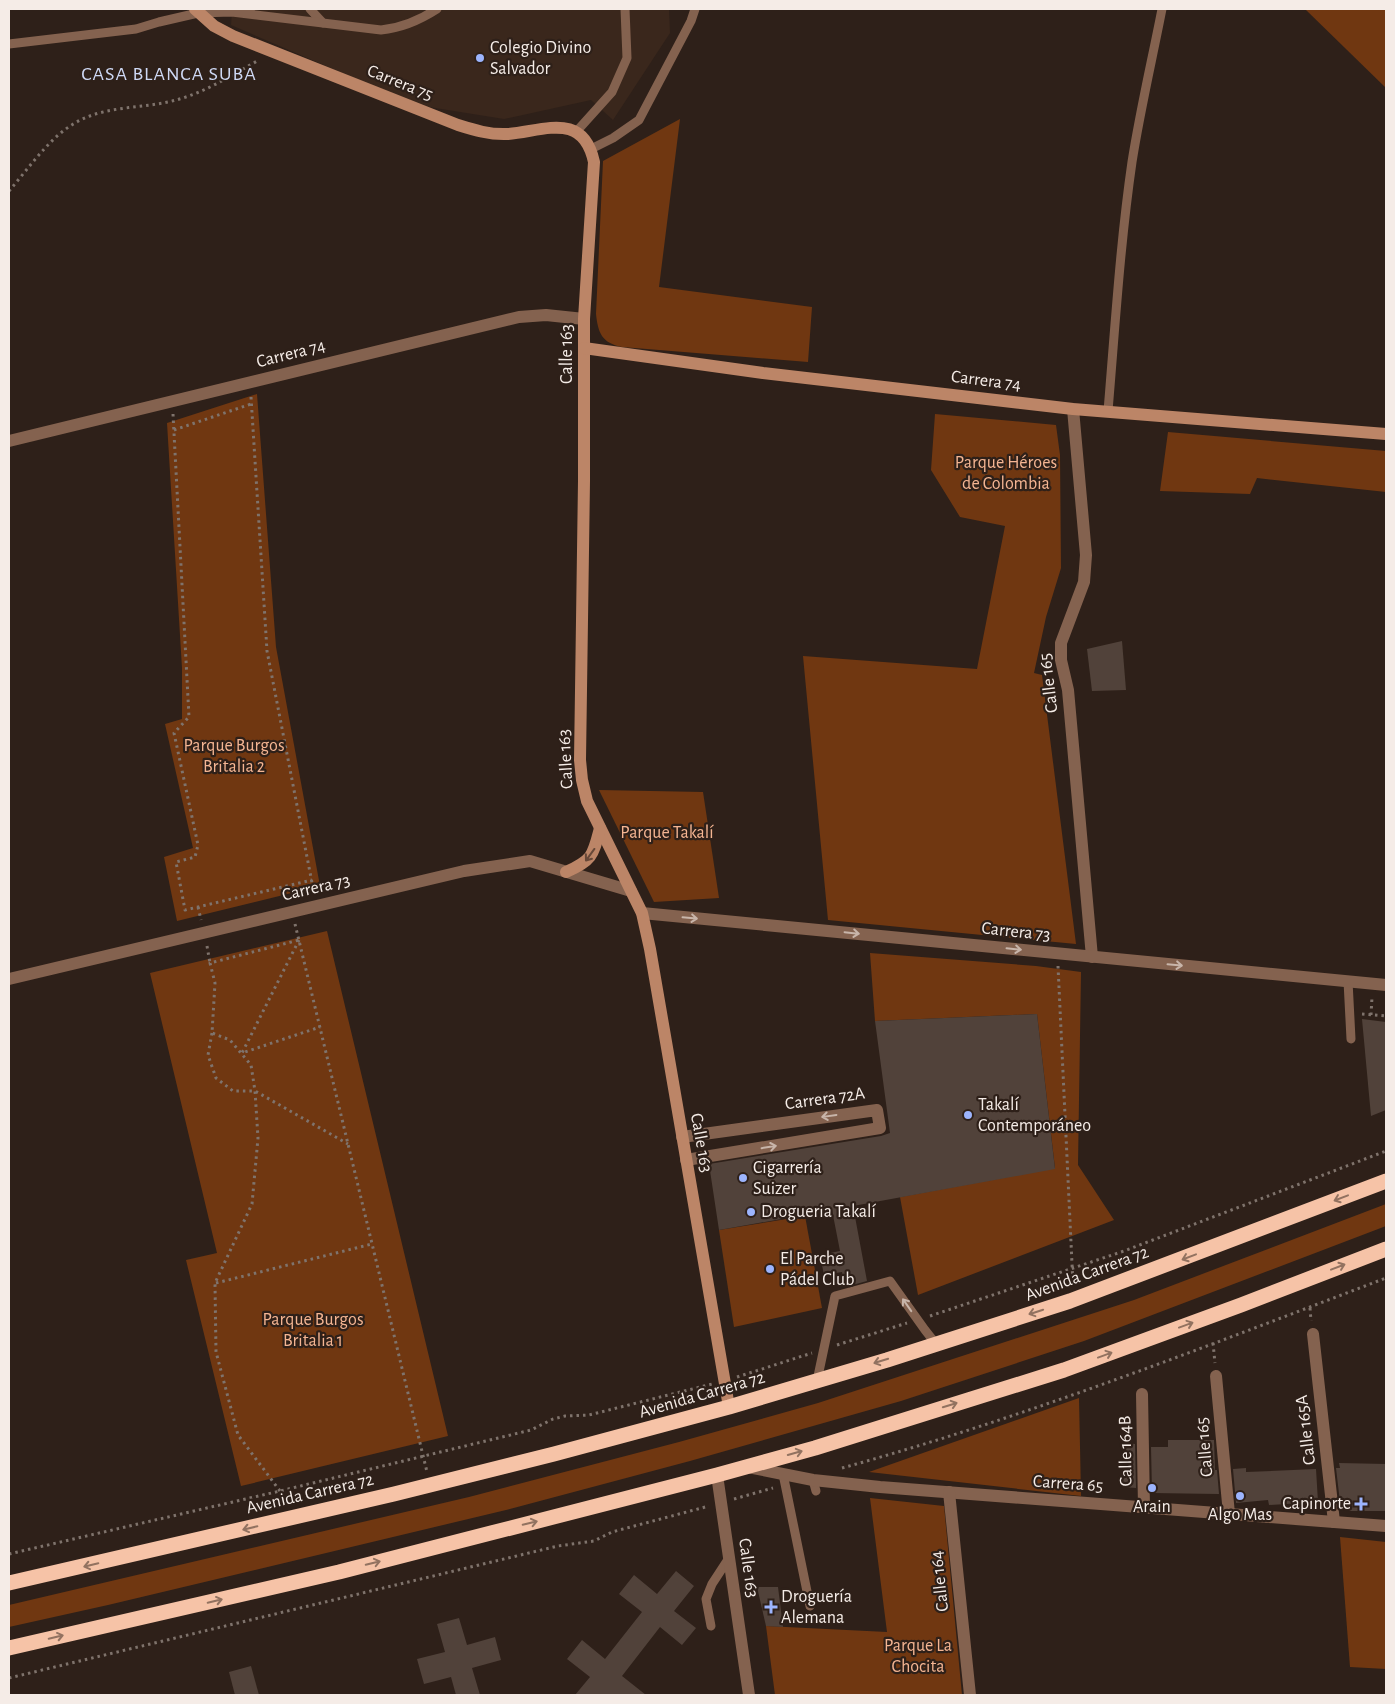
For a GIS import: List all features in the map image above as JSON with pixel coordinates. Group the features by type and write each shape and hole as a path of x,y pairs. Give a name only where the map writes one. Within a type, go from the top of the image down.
{"highway":[{"name":"Avenida Carrera 72","path":"9,1583 431,1485 730,1407 1074,1300 1386,1181"},
{"path":"9,1648 330,1574 748,1467 1064,1370 1386,1249"}],"street":[{"name":"Carrera 75","path":"197,11 220,30 458,125 490,134 507,134 564,127 576,132"},
{"path":"576,132 585,139 591,149"},
{"name":"Calle 163","path":"591,149 594,162 584,318 580,760 582,780 587,801 642,914 650,949 730,1407"},
{"name":"Carrera 74","path":"9,441 519,317 546,315 584,318"},
{"name":"Carrera 74","path":"584,348 763,373 1073,409 1386,434"},
{"name":"Calle 165","path":"1073,409 1085,564 1084,582 1061,643 1061,660 1068,690 1092,957"},
{"path":"566,872 580,866 591,856 594,852 600,828"},
{"name":"Carrera 73","path":"9,978 464,872 530,861 631,891"},
{"name":"Carrera 73","path":"642,914 1386,985"},
{"name":"Carrera 72A","path":"682,1138 877,1110 880,1128 686,1160"},
{"path":"734,1130 738,1152"},
{"name":"Calle 165A","path":"1312,1334 1334,1522"},
{"name":"Calle 165","path":"1216,1376 1229,1514"},
{"name":"Calle 164B","path":"1142,1394 1144,1507"},
{"name":"Carrera 65","path":"748,1467 783,1474 815,1485 949,1492 1386,1526"},
{"name":"Calle 163","path":"717,1475 750,1695"},
{"name":"Calle 164","path":"949,1492 970,1695"}],"lane":[{"path":"310,9 323,23"},
{"path":"9,44 136,29 197,11 241,12 381,30 394,29 421,19 437,9"},
{"path":"576,132 612,92 627,58 626,9"},
{"path":"591,149 613,138 639,120 695,9"},
{"path":"1108,411 1120,262 1132,161 1162,9"},
{"path":"1348,981 1351,1039"},
{"path":"817,1381 835,1296 890,1281 936,1344"},
{"path":"783,1474 810,1606"},
{"path":"711,1626 706,1599 712,1584 729,1558"}],"path":[{"path":"9,191 60,133 76,122 92,115 110,111 144,107 177,100 212,86 274,52"},
{"path":"250,382 267,651 317,906"},
{"path":"172,401 189,717 174,733 198,845 195,857 176,862 185,910 312,880"},
{"path":"174,430 251,404"},
{"path":"292,912 431,1485"},
{"path":"299,940 210,963 215,984 212,1033 208,1055 216,1078 233,1091 255,1092 348,1145"},
{"path":"242,1053 299,940"},
{"path":"1057,953 1074,1300"},
{"path":"1371,1014 1372,994"},
{"path":"1362,1014 1386,1016"},
{"path":"242,1053 320,1027"},
{"path":"212,1033 230,1040 251,1065 258,1138 252,1204 215,1283 216,1352 238,1435 280,1492"},
{"path":"9,1554 280,1492 531,1430 553,1419 565,1416 590,1415 724,1381 918,1320 1124,1251 1386,1151"},
{"path":"215,1283 372,1244"},
{"path":"1213,1343 1216,1376"}],"shaded area":[{"name":"Colegio Divino Salvador","path":"228,9 669,9 670,33 613,120 591,100 504,119 429,107 363,82 231,25 232,12"}],"green space":[{"path":"1305,9 1386,9 1386,88"},
{"path":"680,119 659,287 812,307 808,362 622,347 610,343 602,336 596,314 603,161"},
{"name":"Parque Burgos Britalia 2","path":"257,394 276,647 320,886 177,921 164,857 193,848 165,724 182,719 182,668 167,423"},
{"name":"Parque Héroes de Colombia","path":"935,414 1056,425 1060,455 1061,568 1046,617 1034,673 1042,675 1076,944 828,920 803,656 977,669 1005,526 960,517 931,470"},
{"path":"1168,432 1386,451 1386,492 1257,478 1250,494 1160,491"},
{"name":"Parque Takalí","path":"599,790 703,792 719,898 654,902"},
{"name":"Parque Burgos Britalia 1","path":"327,931 448,1436 241,1486 186,1260 217,1253 150,973"},
{"path":"870,953 1036,966 1081,972 1078,1165 1114,1220 918,1295 900,1197 1055,1168 1037,1014 875,1021"},
{"path":"1386,1204 1386,1226 1084,1341 901,1401 690,1461 506,1510 9,1627 9,1605 469,1497 679,1442 818,1403 1134,1300"},
{"name":"El Parche Pádel Club","path":"805,1216 822,1308 734,1327 719,1230"},
{"path":"1079,1398 1081,1496 869,1472"},
{"name":"Parque La Chocita","path":"870,1498 944,1506 962,1695 775,1695 766,1626 887,1632"},
{"path":"1340,1537 1386,1542 1386,1669 1350,1667"}],"building":[{"path":"1122,641 1126,690 1092,691 1087,649"},
{"name":"Takalí Contemporáneo","path":"1037,1014 1055,1169 853,1206 867,1281 845,1287 842,1272 824,1275 820,1255 840,1251 832,1210 719,1230 709,1164 890,1133 875,1021"},
{"path":"1362,1019 1386,1022 1386,1110 1371,1116"},
{"path":"1168,1440 1214,1440 1215,1470 1217,1470 1219,1494 1152,1493 1151,1447 1168,1447"},
{"path":"1125,1443 1135,1444 1136,1488 1123,1487"},
{"path":"1339,1463 1386,1464 1386,1511 1347,1511 1343,1507 1340,1502 1336,1468 1340,1468"},
{"path":"1246,1468 1246,1472 1316,1469 1318,1502 1269,1505 1268,1500 1236,1503 1233,1469"},
{"path":"676,1571 694,1586 674,1611 696,1628 682,1645 660,1627 622,1676 646,1695 575,1695 590,1677 567,1659 582,1640 605,1659 642,1612 619,1594 634,1575 657,1594"},
{"name":"Droguería Alemana","path":"757,1587 778,1587 783,1627 766,1626"},
{"path":"459,1618 467,1645 495,1637 501,1660 472,1668 480,1695 456,1695 451,1677 424,1684 417,1659 445,1652 437,1624"},
{"path":"251,1666 259,1695 235,1695 229,1672"}],"place":[{"name":"Colegio Divino Salvador","path":"480,58"},
{"name":"Takalí Contemporáneo","path":"968,1115"},
{"name":"Cigarrería Suizer","path":"743,1178"},
{"name":"Drogueria Takalí","path":"751,1212"},
{"name":"El Parche Pádel Club","path":"770,1269"},
{"name":"Arain","path":"1152,1488"},
{"name":"Algo Mas","path":"1240,1496"},
{"name":"Capinorte","path":"1361,1504"},
{"name":"Droguería Alemana","path":"771,1607"}],"district":[{"name":"CASA BLANCA SUBA","path":"169,74"}]}
